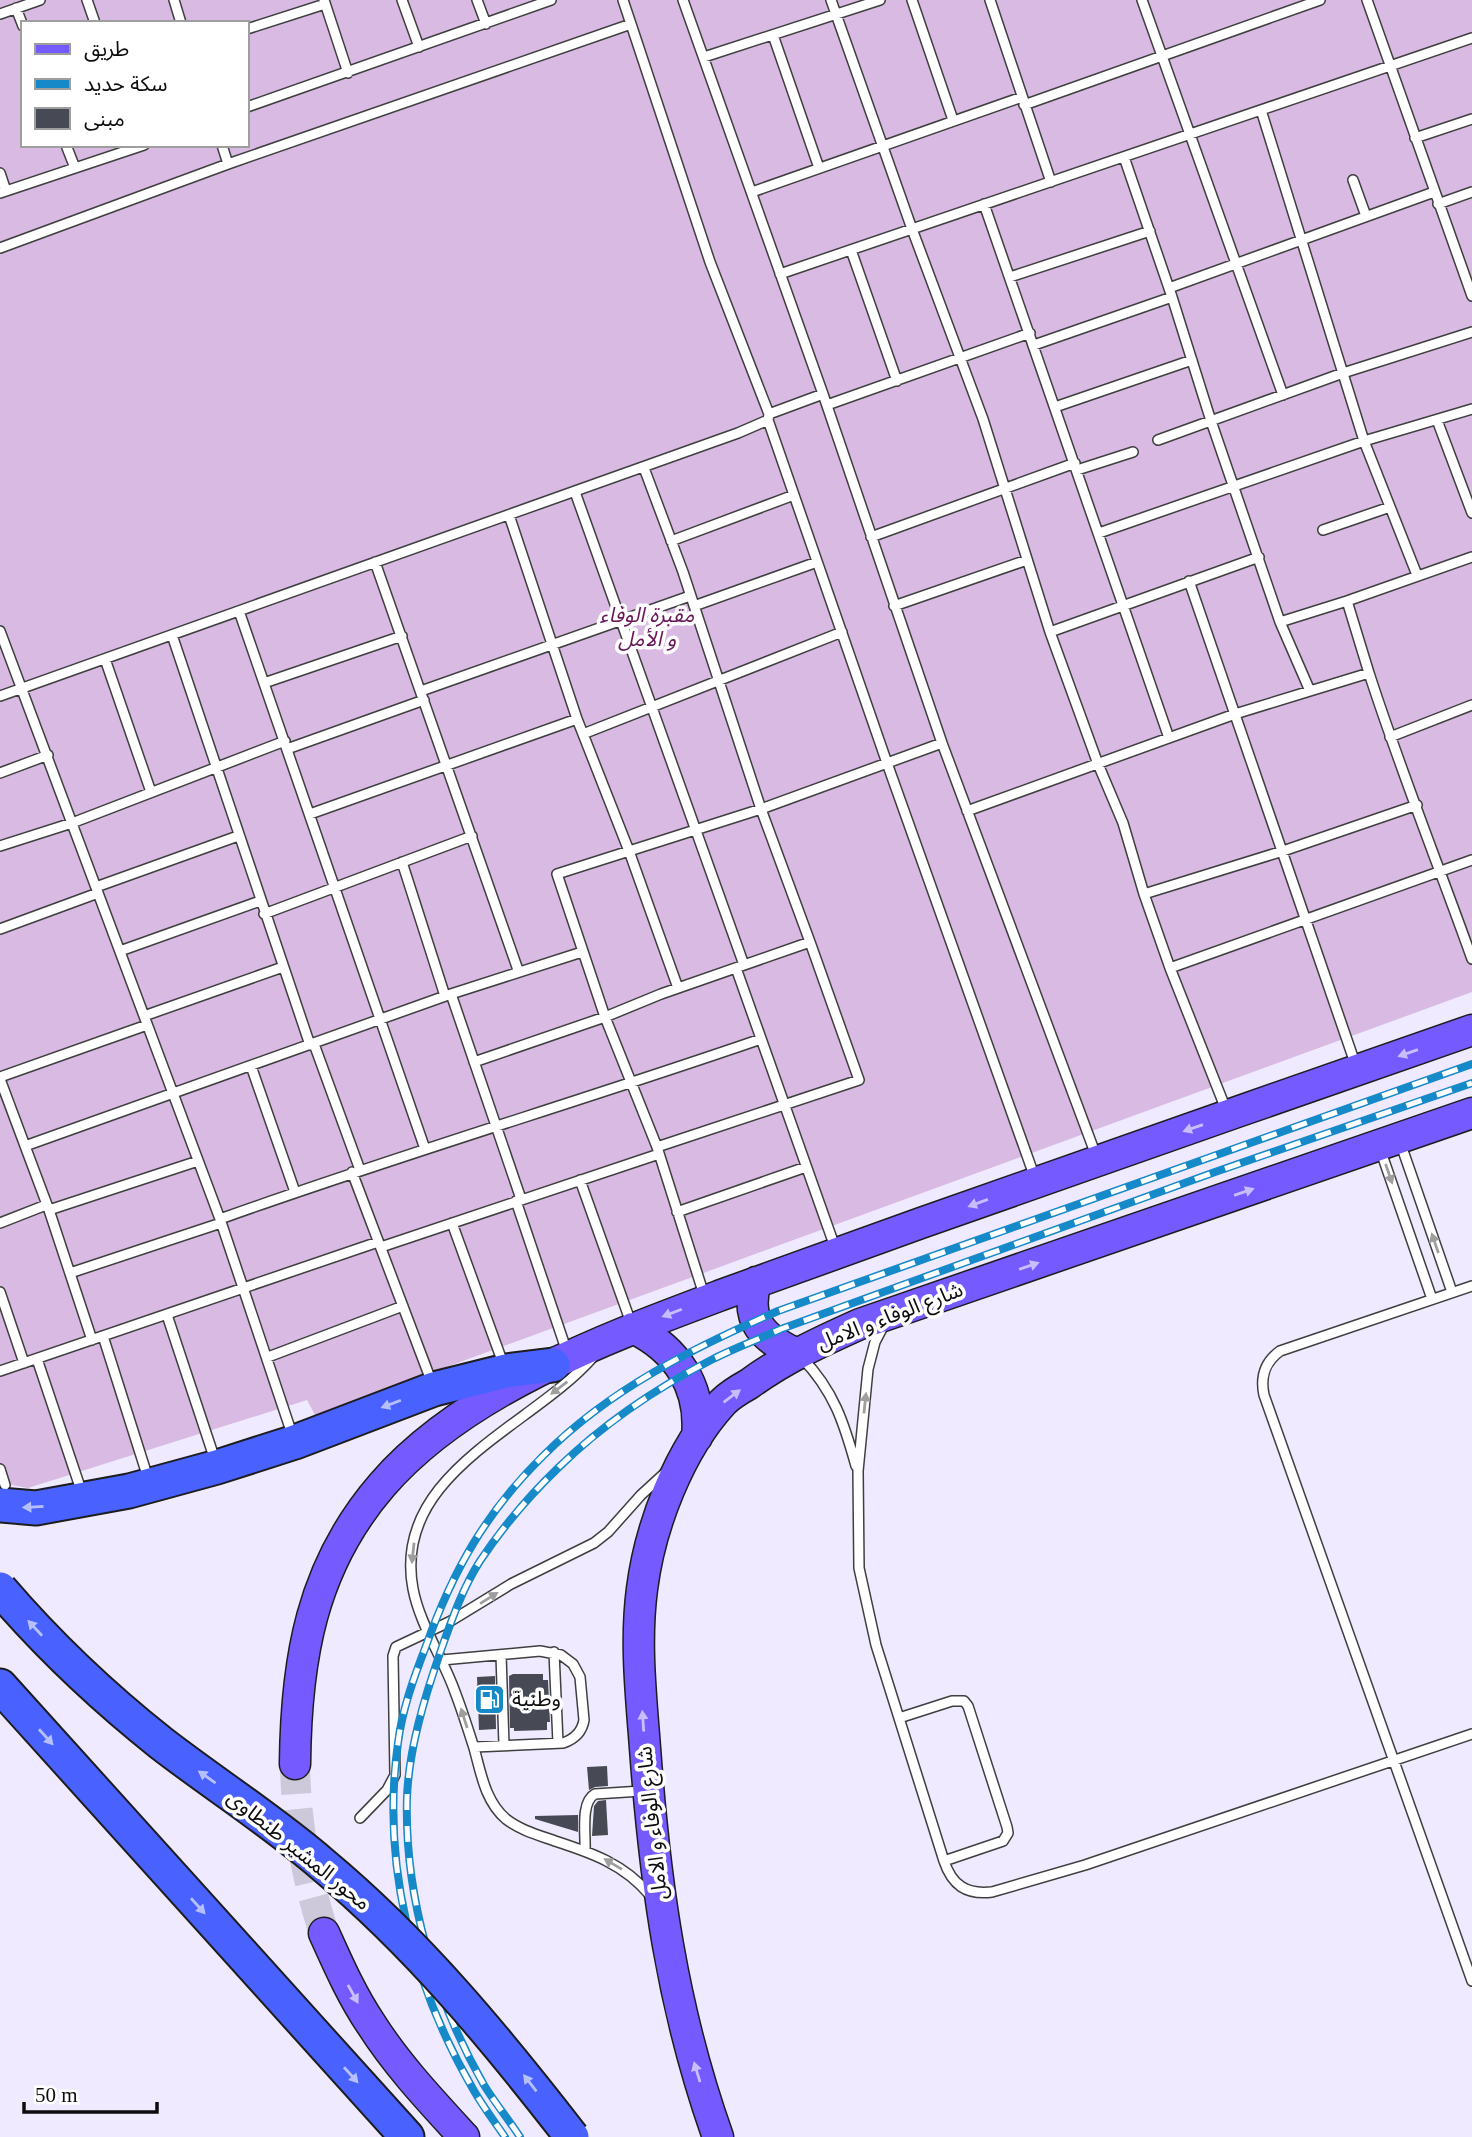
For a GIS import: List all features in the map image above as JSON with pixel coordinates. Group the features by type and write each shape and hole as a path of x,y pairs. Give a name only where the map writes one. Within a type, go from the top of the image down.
{"highway":[{"path":"2,1495 36,1508 151,1485 295,1441 434,1389 561,1361"},
{"name":"محور المشير طنطاوى","path":"0,1589 42,1636 120,1709 182,1759 284,1832 396,1930 471,2010 572,2137"},
{"path":"0,1686 407,2137"}],"main road":[{"path":"295,1764 297,1696 308,1628 327,1573 348,1532 382,1486 425,1444 483,1403 561,1361 620,1334 705,1301 1472,1030"},
{"name":"شارع الوفاء و الامل","path":"718,2137 681,2017 661,1911 648,1790 638,1642 640,1601 653,1534 672,1484 691,1448 724,1401 797,1354 841,1332 895,1311 1472,1113"},
{"path":"756,1282 753,1311 760,1329 773,1343 797,1354"},
{"path":"620,1334 657,1341 684,1371 695,1396 699,1423 691,1448"},
{"path":"324,1933 370,2024 412,2079 464,2137"}],"lane":[{"path":"0,14 40,0"},
{"path":"87,0 94,21"},
{"path":"174,0 180,21"},
{"path":"402,0 419,47"},
{"path":"477,0 486,24"},
{"path":"248,107 549,0"},
{"path":"623,0 710,262 769,417 887,763 1036,1182"},
{"path":"683,0 827,405 942,743 1098,1160"},
{"path":"831,0 1006,487 1051,632 1098,764 1123,823 1170,968 1228,1115"},
{"path":"704,58 880,0"},
{"path":"912,0 953,120"},
{"path":"990,0 1051,182"},
{"path":"1142,0 1283,395"},
{"path":"1282,0 1286,12"},
{"path":"752,192 953,120 1023,101 1320,0"},
{"path":"1367,0 1472,296"},
{"path":"248,30 324,2 348,73"},
{"path":"16,8 21,21"},
{"path":"0,248 228,164 631,24"},
{"path":"772,35 818,168"},
{"path":"780,274 1472,38"},
{"path":"1261,110 1364,441 1417,575"},
{"path":"1415,138 1472,119"},
{"path":"67,147 75,168"},
{"path":"0,173 3,192 139,147"},
{"path":"223,147 228,164"},
{"path":"1124,157 1280,622 1310,691"},
{"path":"1353,180 1366,216"},
{"path":"1034,345 1236,263 1433,192"},
{"path":"1438,204 1472,192"},
{"path":"984,204 1169,738"},
{"path":"1010,277 1150,232"},
{"path":"851,250 897,381"},
{"path":"1158,440 1343,373 1472,332"},
{"path":"827,405 1030,333"},
{"path":"1055,407 1192,360"},
{"path":"0,696 644,468 823,394"},
{"path":"1099,533 1364,441 1472,409"},
{"path":"1437,419 1472,513"},
{"path":"871,537 1006,487 1133,452"},
{"path":"0,1371 580,1180 859,1080 761,809 694,606 644,468"},
{"path":"575,492 697,829 761,1039 836,1253"},
{"path":"671,541 794,495"},
{"path":"1323,530 1390,507"},
{"path":"509,515 583,734 678,988"},
{"path":"1051,632 1259,557"},
{"path":"1280,622 1472,557"},
{"path":"894,606 1027,560"},
{"path":"375,562 518,970"},
{"path":"694,606 817,562"},
{"path":"1189,581 1358,1070"},
{"path":"0,846 72,822 216,766 286,745 690,596"},
{"path":"1347,601 1390,737 1472,959"},
{"path":"239,611 425,1149"},
{"path":"0,631 220,1221 295,1441"},
{"path":"583,734 842,632"},
{"path":"172,635 264,914 380,1245 434,1389"},
{"path":"264,683 401,636"},
{"path":"104,659 150,792"},
{"path":"967,811 1235,715 1369,673"},
{"path":"1390,737 1472,705"},
{"path":"310,814 578,719"},
{"path":"705,1301 658,1150 605,1017 557,874 761,809 942,743"},
{"path":"0,773 47,755"},
{"path":"1144,894 1283,851 1417,805"},
{"path":"0,929 239,836"},
{"path":"264,914 472,836"},
{"path":"1170,968 1472,860"},
{"path":"402,862 496,1126 519,1200 561,1361"},
{"path":"120,951 260,901"},
{"path":"474,1062 810,942"},
{"path":"25,1146 518,970 582,951"},
{"path":"92,1340 48,1207 0,1078 283,967"},
{"path":"70,1273 356,1171 631,1084 761,1039"},
{"path":"251,1066 295,1192"},
{"path":"1389,1142 1452,1293"},
{"path":"1389,1142 1432,1299"},
{"path":"0,1223 198,1161"},
{"path":"677,1212 806,1167"},
{"path":"580,1180 620,1334 572,1379 496,1436 452,1476 431,1500 418,1527 411,1565 417,1604 442,1660 474,1747 488,1795 506,1819 533,1834 601,1856 629,1873 652,1897 661,1911"},
{"path":"452,1223 506,1371"},
{"path":"1472,1286 1280,1351 1268,1362 1262,1378 1264,1395 1472,1980"},
{"path":"1,1296 24,1363"},
{"path":"268,1357 403,1306"},
{"path":"895,1311 881,1330 871,1355 858,1471 859,1568 876,1645 943,1861 956,1884 966,1891 979,1894 1085,1865 1472,1734"},
{"path":"167,1315 217,1467"},
{"path":"103,1336 151,1485"},
{"path":"797,1354 823,1383 833,1399 848,1435 858,1471"},
{"path":"37,1359 85,1500"},
{"path":"360,1818 387,1790 395,1775 394,1651 398,1644 430,1632 512,1584 594,1543 691,1448"},
{"path":"0,1469 2,1495"},
{"path":"442,1660 554,1652 567,1659 577,1671 582,1685 584,1720 575,1737 558,1743 474,1747"},
{"path":"554,1652 558,1743"},
{"path":"501,1655 504,1745"},
{"path":"899,1718 952,1701 964,1701 968,1706 1003,1814 1008,1833 1003,1842 943,1861"},
{"path":"585,1850 586,1805 590,1797 595,1794 648,1790"}],"green space":[{"name":"مقبرة الوفاء و الأمل","path":"0,0 1472,0 1472,992 315,1415 307,1400 28,1488 0,1483"}],"building":[{"path":"543,1674 543,1680 548,1680 550,1722 547,1722 547,1730 514,1731 514,1728 510,1728 509,1676"},
{"path":"495,1676 496,1729 479,1730 477,1677"},
{"path":"607,1766 608,1786 589,1790 587,1767"},
{"path":"606,1800 608,1835 592,1836 594,1806 598,1801"},
{"path":"578,1815 578,1832 535,1819 535,1816"}],"tunnel":[{"path":"295,1764 303,1850 324,1933"}],"railway":[{"path":"505,2137 477,2095 452,2049 433,2008 418,1965 398,1878 394,1788 405,1706 436,1618 473,1543 523,1476 570,1431 625,1390 684,1355 778,1311 1472,1064"},
{"path":"520,2137 484,2085 466,2052 437,1982 417,1909 407,1835 407,1797 418,1724 457,1606 480,1561 526,1501 575,1452 631,1408 730,1351 781,1329 1215,1172 1472,1083"}],"place":[{"name":"وطنية","path":"489,1699"}]}
